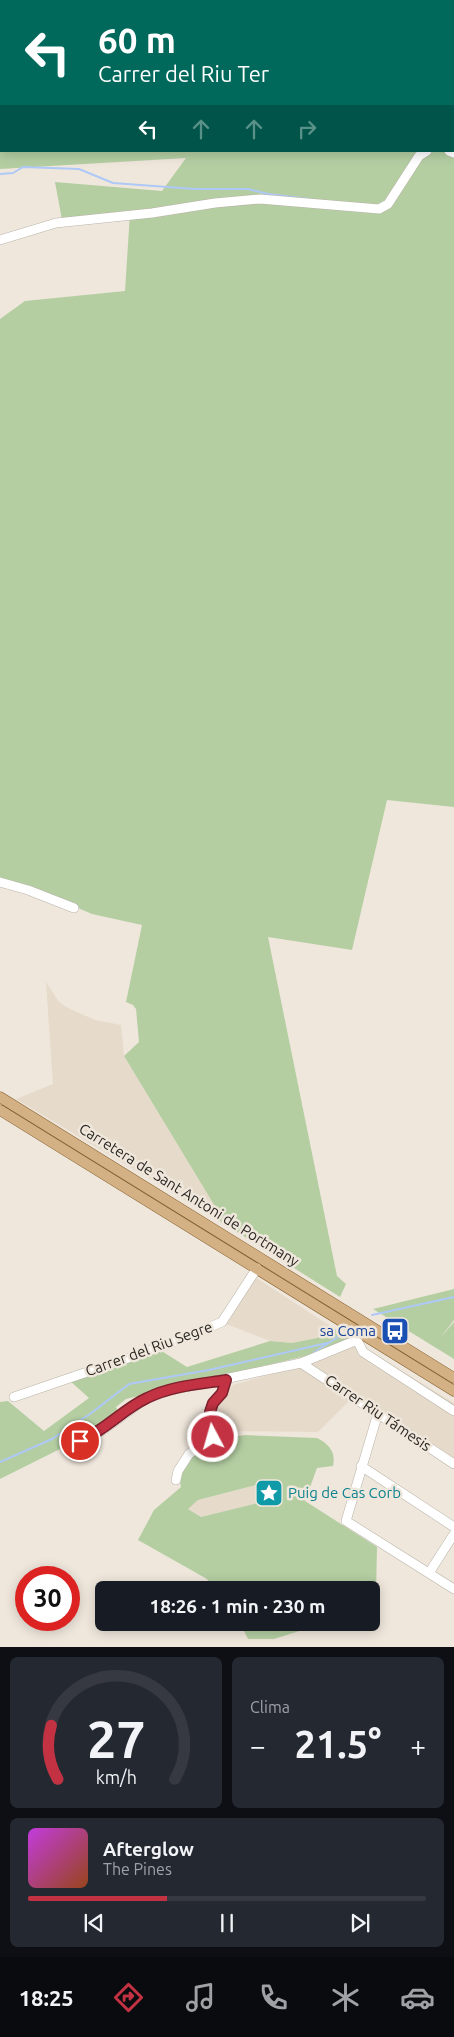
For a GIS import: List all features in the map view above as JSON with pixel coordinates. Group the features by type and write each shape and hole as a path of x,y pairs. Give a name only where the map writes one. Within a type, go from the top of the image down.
{"main road":[{"name":"Carretera de Sant Antoni de Portmany","path":"0,1097 454,1378"},
{"name":"Carretera de Sant Antoni de Portmany","path":"0,1110 257,1268 359,1336 454,1391"}],"street":[{"path":"0,240 56,222 152,213 215,202 260,199 379,209 388,204 419,156 425,152"},
{"path":"0,882 28,890 74,908"},
{"name":"Carrer del Riu Segre","path":"14,1397 169,1344 222,1322 257,1268"},
{"path":"76,1443 103,1430 147,1398 171,1390 302,1363 359,1336 363,1352 454,1411"},
{"name":"Carrer Riu Támesis","path":"302,1363 454,1464"},
{"path":"176,1480 178,1471 189,1454 213,1437 215,1431 210,1412 213,1403 222,1393 226,1380"},
{"path":"378,1413 346,1521 454,1589"},
{"path":"361,1466 454,1527"},
{"path":"429,1573 454,1534"}],"shaded area":[{"path":"46,982 59,1002 68,1008 95,1020 121,1025 124,1056 216,1208 213,1217 16,1099 53,1084"},
{"path":"255,1277 333,1328 317,1338 292,1343 270,1341 226,1324"},
{"path":"354,1346 361,1346 454,1403 454,1461 365,1400 358,1407 349,1401 318,1432 221,1431 215,1407 233,1385 318,1361"},
{"path":"271,1481 276,1499 201,1517 188,1509 198,1500"}],"green space":[{"path":"0,152 454,152 454,807 387,800 352,950 268,937 337,1276 346,1284 340,1297 213,1217 216,1208 124,1056 139,1042 136,1009 133,1005 126,1002 142,925 92,914 24,885 0,879 0,319 25,301 125,291 130,213 62,220 55,182 162,191 186,158 0,169"},
{"path":"454,1289 454,1320 441,1337 454,1322 454,1359 373,1309"},
{"path":"333,1328 353,1339 314,1354 126,1399 116,1407 119,1414 102,1428 0,1479 0,1402 8,1401 44,1431 89,1398 69,1380 160,1350 187,1367 270,1341 292,1343 317,1338"},
{"path":"245,1435 317,1438 325,1443 331,1449 334,1461 333,1466 317,1468 305,1501 377,1547 376,1581 208,1581 138,1540 154,1510 181,1487 182,1473 189,1460 207,1444 224,1437","holes":["271,1481 275,1499 201,1517 188,1509 198,1500"]},
{"path":"244,1631 299,1631 274,1639 248,1639"}],"waterway":[{"path":"0,174 13,173 23,167 79,169 113,183 195,189 248,189 268,194 310,199"},
{"path":"372,1315 454,1297"},
{"path":"313,1353 344,1333"},
{"path":"0,1462 52,1439 90,1414 129,1384 209,1370 327,1343"}],"place":[{"name":"sa Coma","path":"395,1331"},
{"name":"Puig de Cas Corb","path":"269,1493"}],"route":[{"path":"80,1441 103,1430 147,1398 171,1390 226,1380 222,1393 213,1403 210,1412 215,1431 213,1437"}]}
